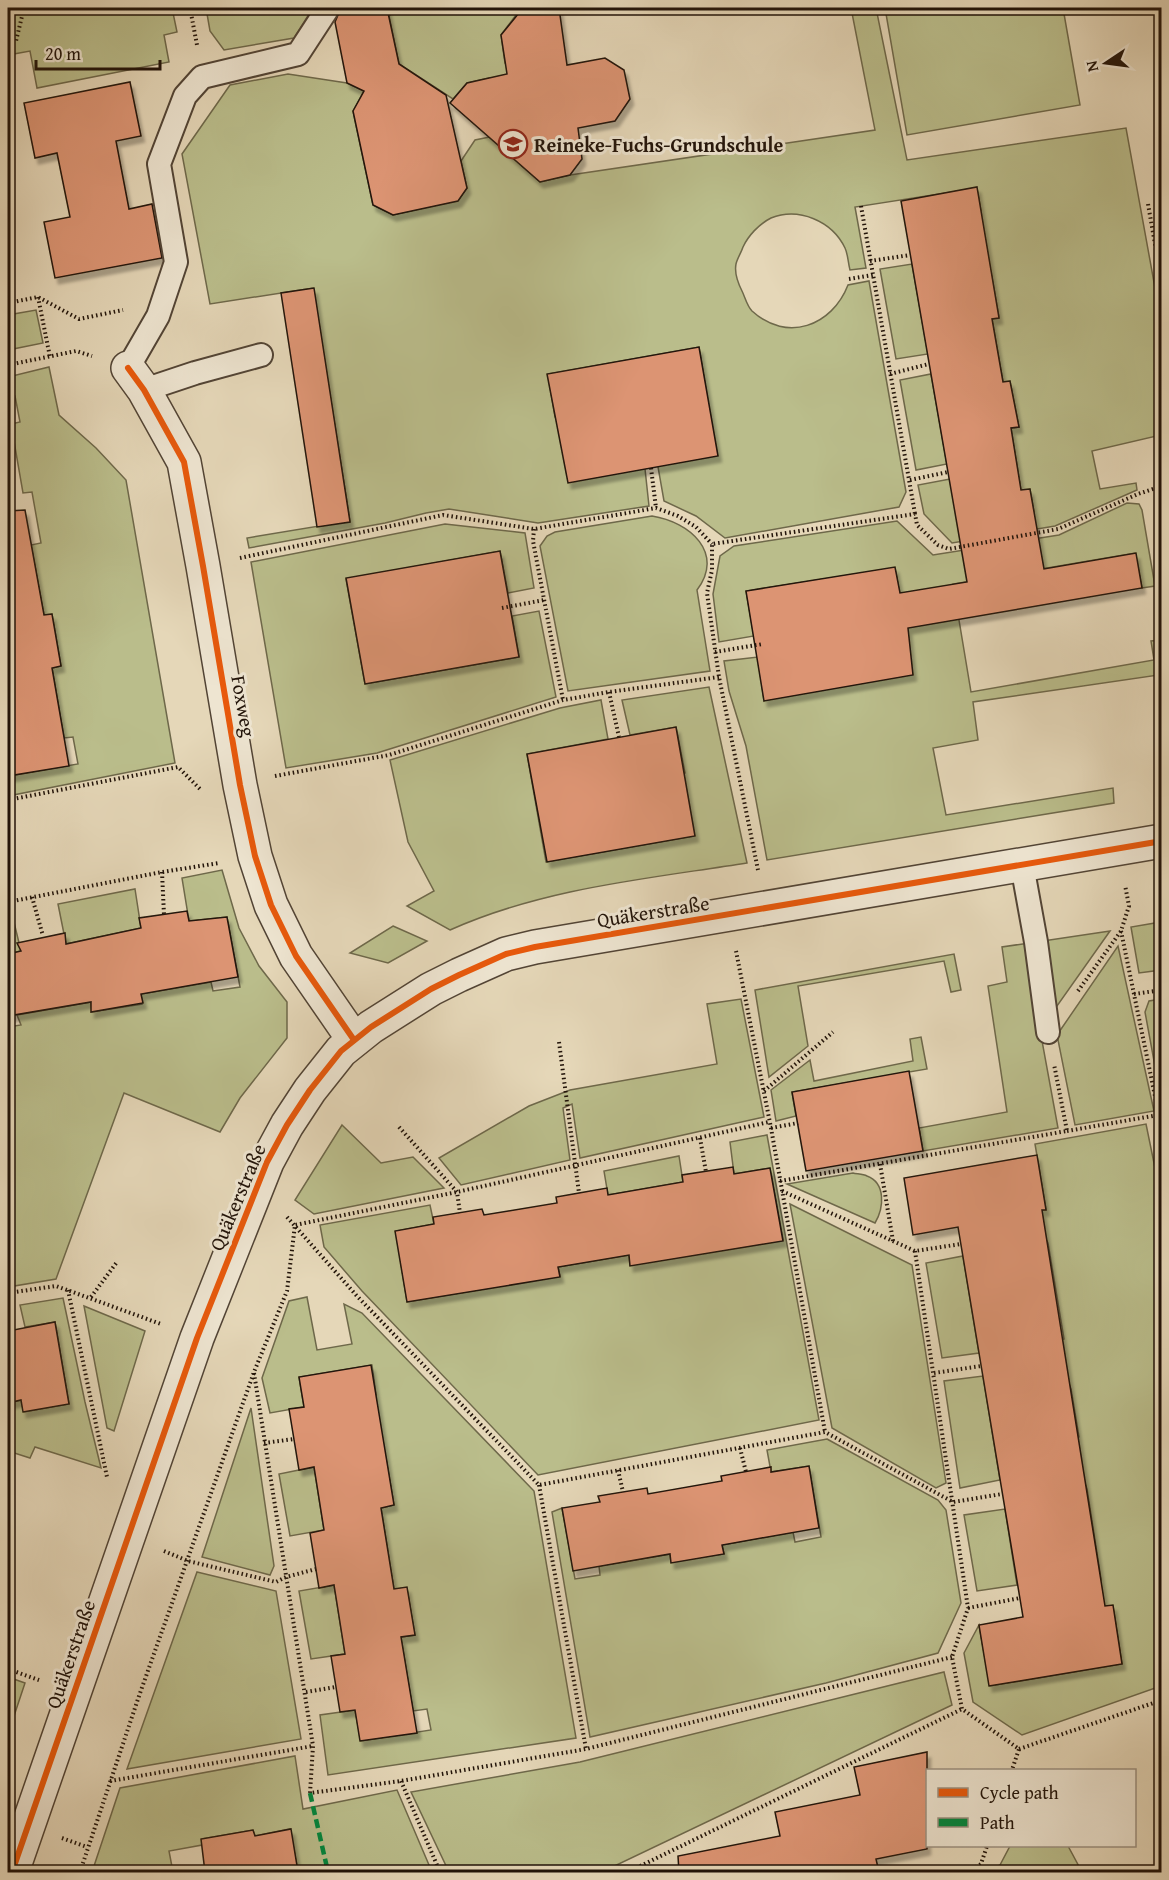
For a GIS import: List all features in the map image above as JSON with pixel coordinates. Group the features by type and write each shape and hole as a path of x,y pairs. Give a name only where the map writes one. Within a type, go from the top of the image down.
{"street":[{"name":"Foxweg","path":"136,379 184,462 240,785 255,856 271,906 296,956 354,1040"},
{"name":"Quäkerstraße","path":"12,1872 197,1338 267,1162 310,1089 341,1051 431,989 506,954 535,947 1161,841"}],"lane":[{"path":"261,355 195,373 136,379 176,262 159,164 185,96 202,77 298,54 328,8"},
{"path":"1022,865 1036,942 1048,1032"}],"path":[{"path":"8,44 16,41 24,8"},
{"path":"190,8 193,27"},
{"path":"1148,204 1161,284"},
{"path":"861,206 917,525 938,545 949,549 1058,529 1161,485 1161,472"},
{"path":"870,261 910,255"},
{"path":"849,279 873,275"},
{"path":"8,365 50,357 38,297"},
{"path":"8,303 38,297 78,319 163,302"},
{"path":"890,374 929,364"},
{"path":"651,468 656,508"},
{"path":"910,480 948,472"},
{"path":"203,566 444,515 534,529 656,508 678,516 696,527 712,544 712,570 707,593 715,652 759,879"},
{"path":"712,544 915,514"},
{"path":"534,529 533,541 563,700"},
{"path":"502,608 544,600"},
{"path":"715,652 763,644"},
{"path":"240,785 287,773 389,755 563,700 719,677"},
{"path":"609,692 619,737"},
{"path":"8,800 178,767 203,791"},
{"path":"8,902 221,862"},
{"path":"162,872 164,915"},
{"path":"1067,1131 1048,1032 1121,931 1129,906 1124,874"},
{"path":"32,897 43,936"},
{"path":"1121,931 1161,1130"},
{"path":"736,948 770,1122 825,1432"},
{"path":"1134,994 1161,990"},
{"path":"764,1091 833,1032"},
{"path":"559,1042 579,1192"},
{"path":"780,1181 1158,1115"},
{"path":"296,1225 458,1192 770,1122"},
{"path":"771,1128 798,1123"},
{"path":"399,1126 458,1192 460,1213"},
{"path":"700,1138 706,1172"},
{"path":"880,1164 894,1241"},
{"path":"782,1191 915,1251 961,1244"},
{"path":"284,1213 356,1295 539,1485 586,1749"},
{"path":"80,1872 254,1372 286,1291 296,1225"},
{"path":"915,1251 968,1608 952,1657 962,1709 1019,1749"},
{"path":"91,1298 117,1262"},
{"path":"8,1293 56,1286 165,1326"},
{"path":"68,1290 108,1481"},
{"path":"934,1373 981,1365"},
{"path":"254,1372 314,1746 310,1793 401,1781 586,1749 952,1657"},
{"path":"539,1485 825,1432 953,1502 1002,1494"},
{"path":"264,1443 294,1439"},
{"path":"740,1448 746,1472"},
{"path":"618,1470 622,1492"},
{"path":"162,1550 188,1561 276,1582 286,1576 316,1569"},
{"path":"968,1608 1020,1598"},
{"path":"8,1669 45,1683"},
{"path":"306,1692 336,1687"},
{"path":"1019,1749 1161,1700"},
{"path":"628,1872 962,1709"},
{"path":"110,1781 314,1746"},
{"path":"1012,1769 1019,1749"},
{"path":"401,1781 440,1872"},
{"path":"57,1837 87,1847"},
{"path":"968,1872 981,1864 986,1847"}],"green space":[{"path":"8,8 172,8 177,32 164,35 169,62 37,88 30,51 8,55"},
{"path":"206,8 313,8 294,38 224,50 210,31"},
{"path":"397,8 504,8 516,15 501,35 505,63 522,73 509,91 489,78 467,83 453,99 399,64 389,16"},
{"path":"851,8 876,8 907,160 1126,128 1161,321 1161,435 1092,451 1100,489 1136,483 1137,490 1055,526 952,543 924,514 918,485 950,479 1034,512 1030,489 1021,490 1011,428 1019,427 1010,381 1003,382 992,319 999,317 991,272 985,272 974,213 981,211 977,188 855,207 866,268 850,270 845,248 832,230 814,219 793,214 771,218 758,227 745,243 736,264 737,278 750,309 766,321 794,328 820,320 841,299 848,285 869,281 906,492 899,507 725,538 696,516 664,501 658,467 706,390 699,347 548,374 555,417 645,469 649,506 538,523 449,509 249,548 247,538 350,521 313,288 210,304 182,154 230,85 288,74 347,83 364,91 353,111 373,205 393,215 458,200 467,188 461,161 475,140 499,135 522,166 540,182 570,175 875,130"},
{"path":"885,8 1063,8 1080,105 907,135"},
{"path":"912,264 928,354 896,359 880,269"},
{"path":"36,310 43,343 8,350 8,315"},
{"path":"49,367 59,415 96,448 126,480 175,763 8,796 8,769 9,776 78,764 73,737 64,738 52,668 61,666 52,614 44,615 31,545 41,543 32,492 23,493 11,424 20,422 15,396 8,396 8,377"},
{"path":"931,374 947,464 916,470 900,380"},
{"path":"1127,503 1139,504 1142,510 1155,586 1142,588 1135,553 953,584 971,692 1154,660 1151,641 1161,640 1161,695 1158,675 973,702 978,740 933,748 946,815 1113,788 1114,803 767,860 746,746 729,691 724,661 758,657 764,701 902,606 895,568 746,591 754,636 719,642 713,594 720,556 734,546 897,521 933,555 1059,535"},
{"path":"652,516 666,519 690,532 705,552 707,564 705,576 697,590 710,671 568,691 540,546 547,536 555,532"},
{"path":"445,524 525,533 534,588 508,593 500,551 346,579 365,684 519,657 512,616 539,611 556,697 377,753 286,768 251,562"},
{"path":"709,687 747,863 633,880 559,895 522,904 450,930 407,906 434,891 408,842 390,760 560,708 601,700 608,739 527,754 546,862 694,836 678,775 685,773 676,727 630,735 622,700"},
{"path":"222,870 239,928 259,966 287,1002 287,1038 240,1098 220,1132 124,1093 56,1279 8,1287 8,1027 21,1025 17,1015 91,1002 92,1012 142,1004 141,994 211,982 213,991 240,987 227,917 189,921 182,878"},
{"path":"135,889 141,928 66,944 58,904"},
{"path":"11,910 21,951 8,954 8,911"},
{"path":"1161,922 1161,970 1139,973 1131,927"},
{"path":"393,926 427,941 388,963 350,953"},
{"path":"1110,931 1040,1030 1058,1128 923,1151 919,1128 1007,1112 988,986 1007,982 1002,947"},
{"path":"1118,946 1154,1111 1075,1125 1057,1035"},
{"path":"954,954 961,990 951,992 944,961 798,986 808,1046 769,1077 755,990"},
{"path":"741,999 764,1117 580,1158 572,1104 563,1108 570,1160 461,1185 439,1158 529,1106 570,1090 717,1064 707,1004"},
{"path":"1162,999 1161,1099 1145,1012 1149,1001"},
{"path":"921,1037 927,1069 792,1092 796,1116 776,1121 771,1090 810,1060 814,1081 913,1061 910,1039"},
{"path":"1146,1124 1162,1202 1161,1686 1022,1735 973,1702 964,1653 979,1625 990,1686 1122,1664 1113,1606 1096,1608 1101,1579 1087,1489 1069,1439 1079,1437 1071,1389 1053,1342 1064,1339 1048,1243 1032,1212 1046,1209 1035,1144"},
{"path":"342,1125 381,1163 413,1157 444,1188 314,1214 295,1200"},
{"path":"767,1135 819,1420 538,1475 362,1291 324,1247 320,1225 430,1205 434,1224 396,1231 407,1302 560,1276 558,1267 629,1255 630,1265 783,1240 770,1168 734,1174 730,1142"},
{"path":"679,1156 683,1182 608,1195 604,1171"},
{"path":"853,1173 865,1175 878,1184 882,1196 875,1223 787,1184"},
{"path":"790,1204 912,1265 946,1483 936,1488 832,1428"},
{"path":"963,1256 979,1353 942,1358 926,1263"},
{"path":"307,1297 317,1350 352,1344 344,1304 362,1313 534,1491 576,1738 328,1775 320,1715 355,1710 361,1741 431,1730 427,1709 413,1711 401,1637 415,1635 407,1588 394,1589 381,1508 394,1505 386,1458 363,1398 376,1395 372,1365 299,1377 304,1407 270,1413 262,1378 289,1301"},
{"path":"63,1298 101,1468 35,1447 30,1458 8,1451 8,1403 21,1400 24,1412 69,1404 55,1322 25,1327 20,1305"},
{"path":"84,1306 145,1331 114,1431 107,1428"},
{"path":"983,1376 1000,1480 960,1488 944,1381"},
{"path":"251,1408 274,1566 270,1575 202,1557"},
{"path":"827,1439 938,1500 946,1510 961,1603 938,1653 826,1683 590,1737 552,1512 562,1508 575,1579 600,1575 599,1566 670,1554 671,1562 724,1554 722,1545 793,1532 795,1542 821,1537 809,1466 771,1472 767,1450"},
{"path":"314,1467 324,1530 290,1536 279,1474"},
{"path":"1005,1509 1017,1585 977,1591 964,1515"},
{"path":"197,1572 276,1591 301,1739 127,1769"},
{"path":"334,1585 345,1654 311,1659 299,1591"},
{"path":"944,1672 952,1705 602,1872 449,1872 411,1792 580,1762"},
{"path":"8,1677 25,1683 8,1734"},
{"path":"295,1756 303,1809 397,1790 432,1872 298,1872 290,1829 255,1836 253,1830 202,1839 202,1845 169,1851 173,1872 92,1872 120,1788"},
{"path":"1009,1847 1069,1847 1082,1872 987,1872 1000,1865"}],"building":[{"path":"341,8 387,8 399,64 446,95 467,188 458,201 393,215 373,205 353,111 364,91 347,83 335,22"},
{"path":"523,8 559,8 567,65 605,58 624,70 630,99 615,121 578,128 582,159 570,175 540,182 450,103 467,83 507,74 501,35"},
{"path":"130,82 141,136 116,141 129,209 152,204 162,258 55,278 44,222 70,217 57,153 35,158 24,103"},
{"path":"977,187 999,318 992,319 1003,382 1010,381 1019,427 1011,428 1021,490 1030,489 1044,569 1136,553 1142,588 908,628 913,675 764,701 746,591 895,567 900,593 967,582 901,201"},
{"path":"314,288 350,522 317,527 281,293"},
{"path":"699,347 718,456 568,483 547,374"},
{"path":"25,510 44,615 52,614 61,666 52,668 69,766 8,776 8,511"},
{"path":"500,551 519,657 365,684 346,578"},
{"path":"676,727 695,836 547,862 527,754"},
{"path":"187,911 189,921 227,917 238,977 141,994 143,1003 91,1012 91,1002 8,1016 8,954 21,951 17,943 65,933 66,944 141,928 139,918"},
{"path":"909,1071 923,1151 806,1171 792,1092"},
{"path":"1037,1155 1046,1210 1042,1210 1105,1606 1113,1605 1122,1664 989,1686 979,1625 1023,1617 958,1227 913,1235 904,1178"},
{"path":"733,1167 734,1174 770,1168 783,1241 630,1266 629,1255 558,1267 560,1277 407,1302 395,1231 434,1224 433,1217 482,1209 484,1215 557,1203 556,1197 607,1188 608,1195 683,1182 682,1175"},
{"path":"55,1322 69,1404 23,1412 21,1400 8,1403 8,1331"},
{"path":"371,1365 394,1505 381,1508 394,1589 407,1587 415,1635 401,1637 417,1733 360,1741 355,1710 340,1712 331,1656 345,1654 334,1585 319,1588 310,1533 324,1530 314,1467 299,1470 289,1409 304,1407 299,1377"},
{"path":"809,1466 819,1528 722,1545 724,1554 671,1563 670,1554 573,1571 562,1508 600,1502 598,1496 647,1488 648,1494 722,1481 721,1476 771,1467 771,1472"},
{"path":"927,1752 927,1849 876,1859 879,1872 679,1872 678,1856 780,1836 775,1812 860,1795 854,1767"},
{"path":"291,1829 298,1872 205,1872 201,1839 253,1830 255,1836"}],"marked path":[{"path":"310,1793 328,1872"}],"cycle path":[{"path":"128,368 144,390 184,462 240,785 255,856 271,905 296,956 354,1040"},
{"path":"12,1872 197,1338 267,1162 287,1125 310,1090 341,1051 371,1027 431,989 506,954 535,947 1162,841"}],"place":[{"name":"Reineke-Fuchs-Grundschule","path":"513,144"}]}
